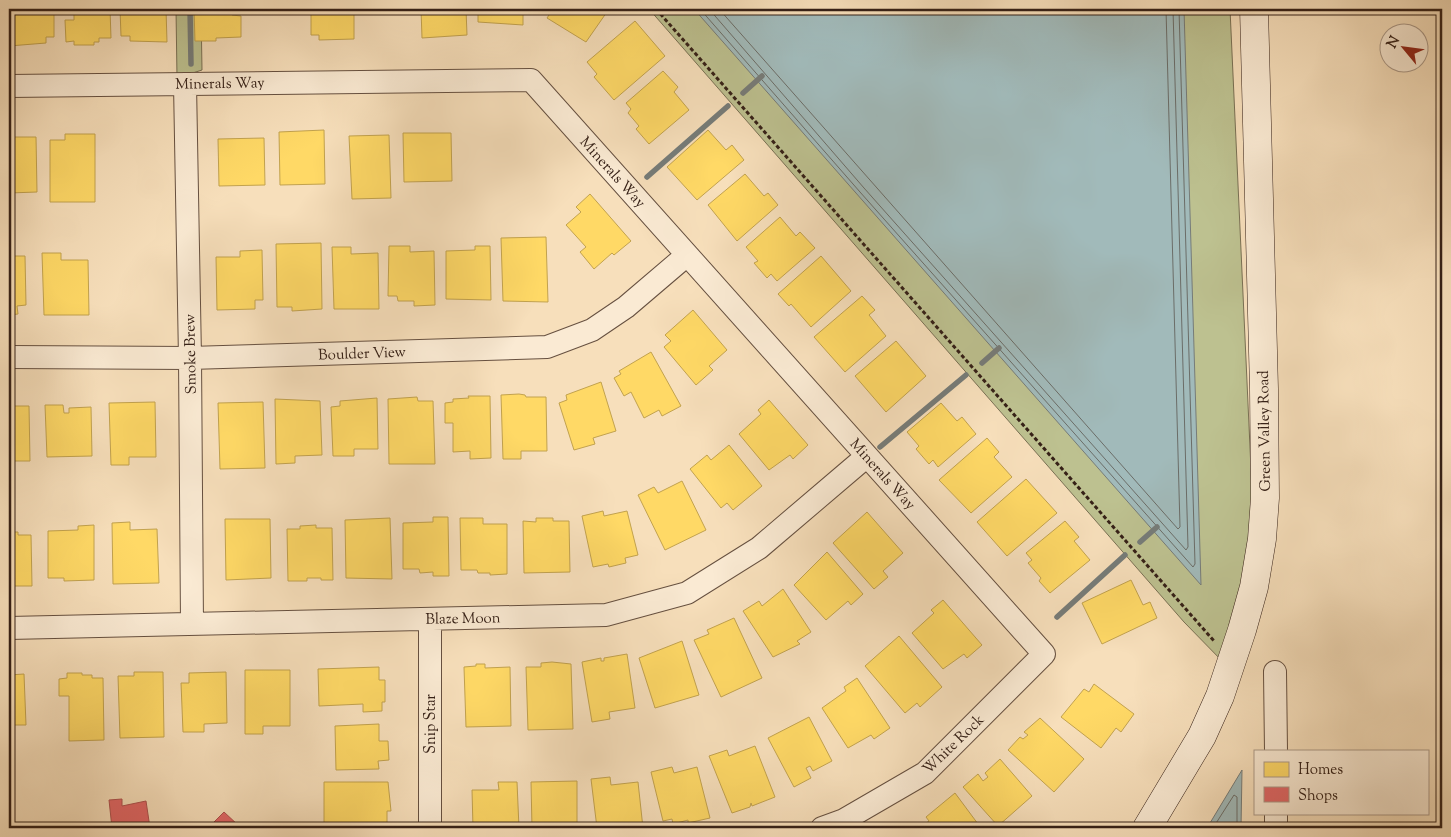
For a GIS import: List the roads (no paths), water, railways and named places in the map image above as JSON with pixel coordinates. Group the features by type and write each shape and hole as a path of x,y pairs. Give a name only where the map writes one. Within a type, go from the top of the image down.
{"street":[{"name":"Green Valley Road","path":"1147,828 1202,736 1220,696 1254,586 1262,539 1265,498 1254,9"},
{"name":"Minerals Way","path":"9,86 531,80 1044,654"},
{"name":"Smoke Brew","path":"185,84 192,624"},
{"name":"Boulder View","path":"9,357 190,358 547,347 592,330 626,307 687,255"},
{"name":"Blaze Moon","path":"9,628 606,615 687,593 759,548 867,456"},
{"name":"Snip Star","path":"430,619 430,828"},
{"name":"White Rock","path":"822,828 844,820 925,773 1044,654"},
{"path":"1275,672 1276,750"},
{"path":"1276,814 1276,828"}],"water":[{"path":"694,9 1184,9 1201,585"},
{"path":"1242,770 1241,828 1207,828"}],"waterway":[{"path":"190,9 191,64"},
{"path":"743,93 762,76"},
{"path":"647,177 728,106"},
{"path":"982,363 999,348"},
{"path":"880,447 966,375"},
{"path":"1140,542 1157,527"},
{"path":"1057,617 1125,555"}]}
